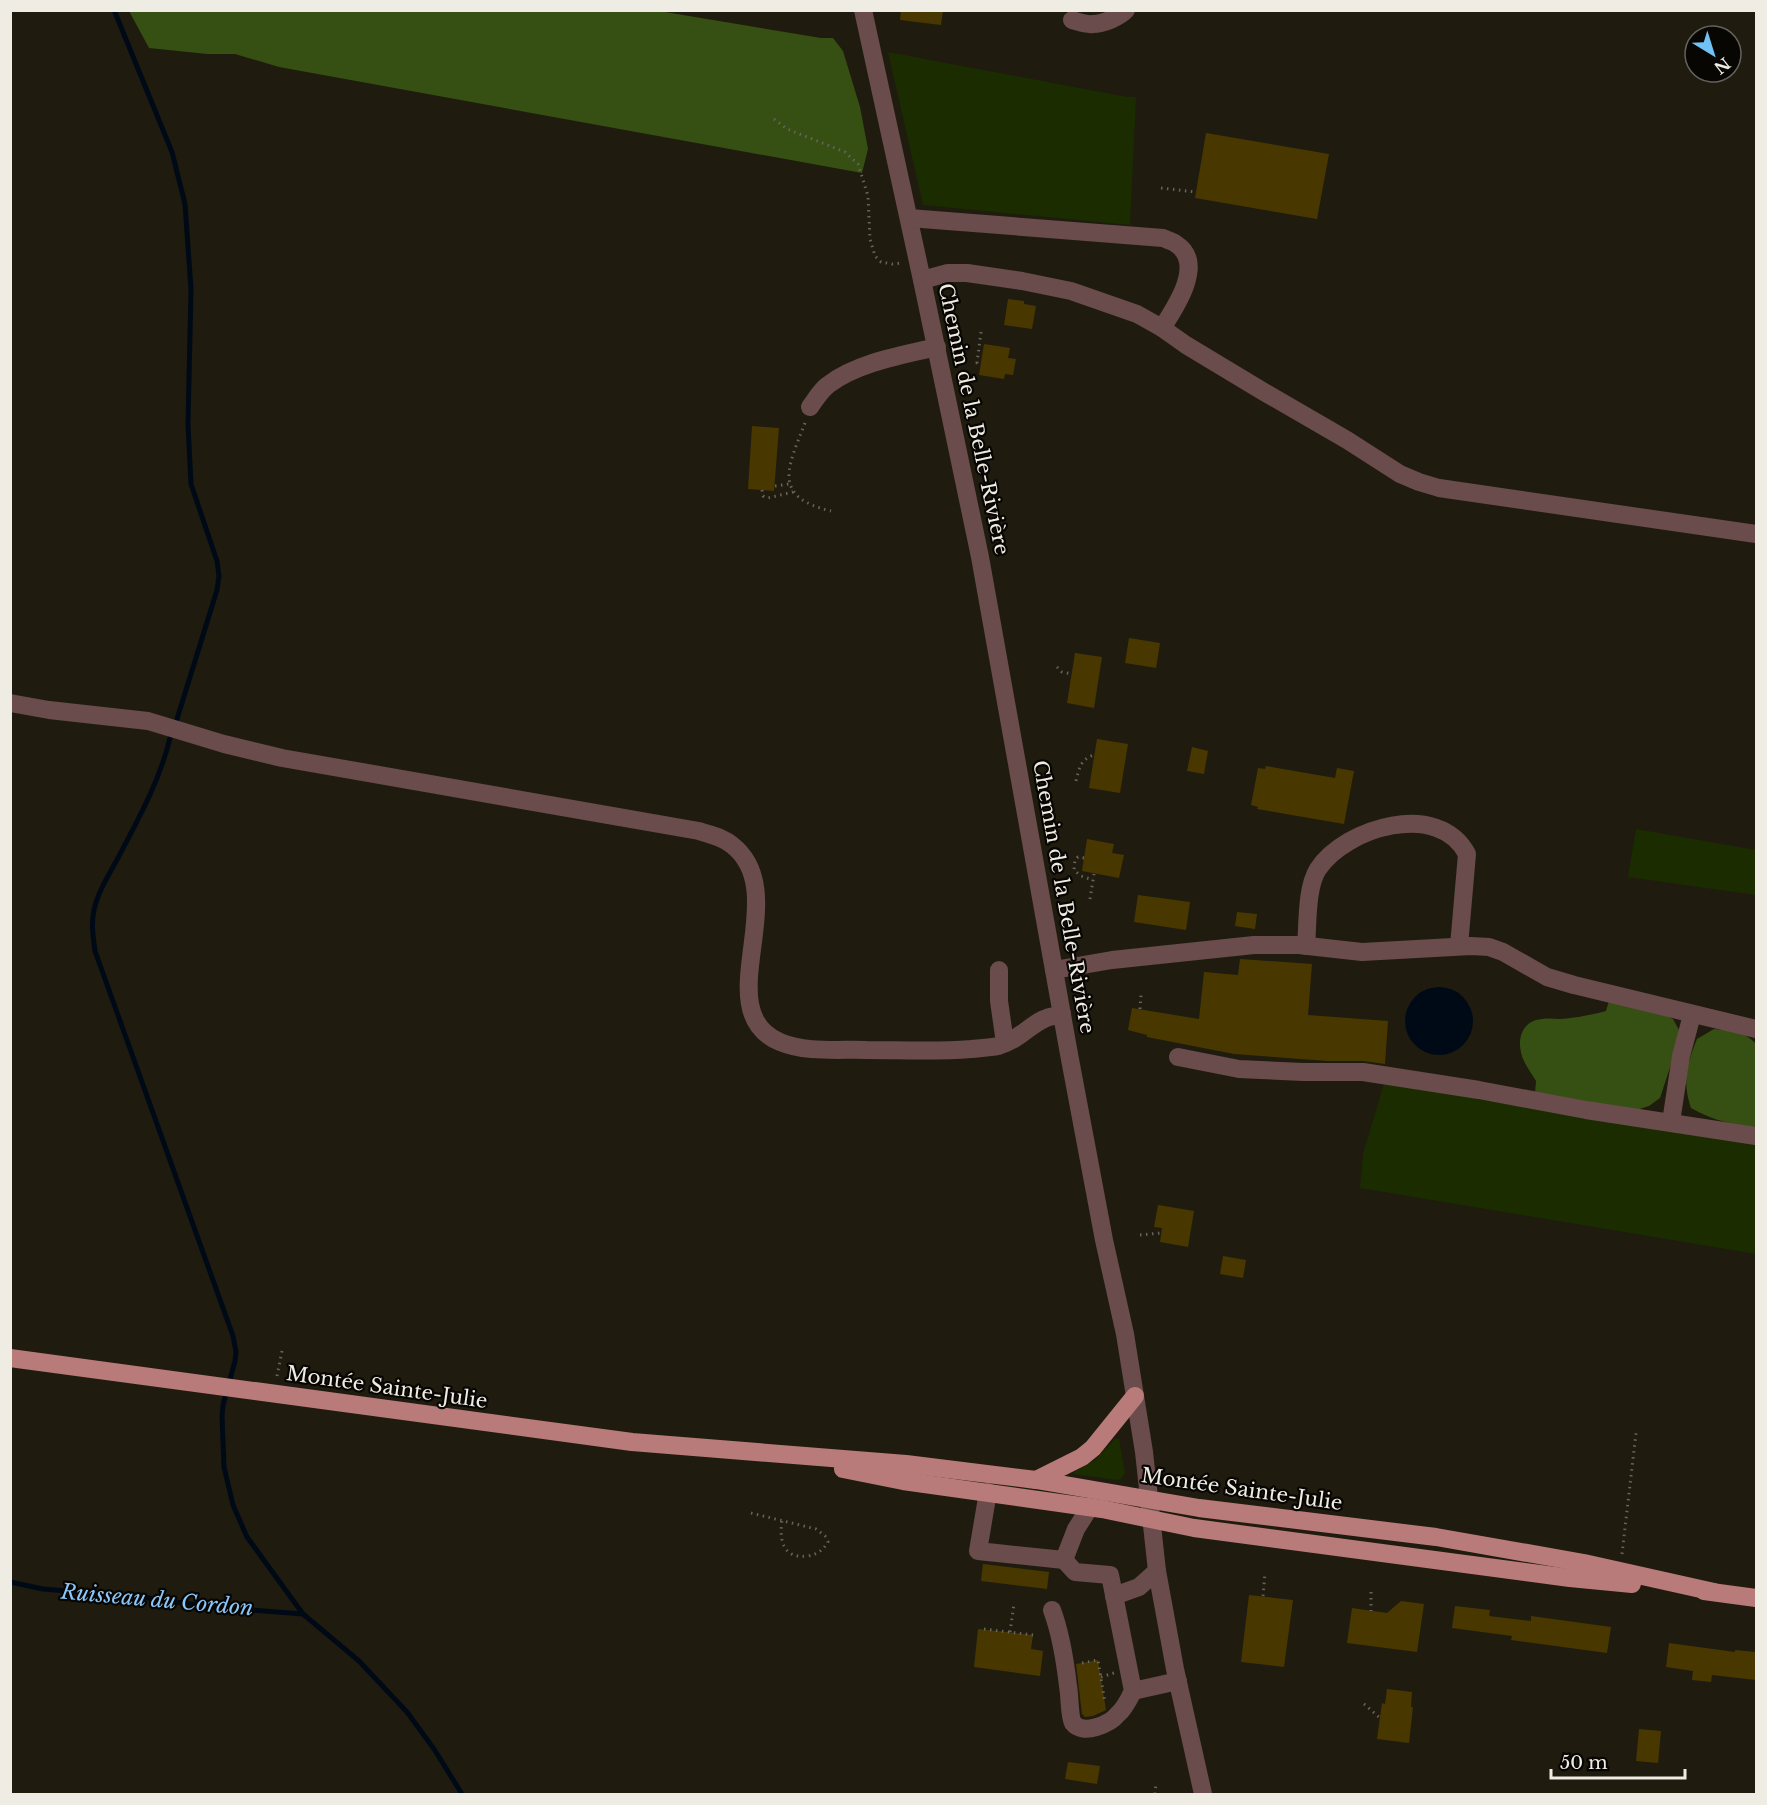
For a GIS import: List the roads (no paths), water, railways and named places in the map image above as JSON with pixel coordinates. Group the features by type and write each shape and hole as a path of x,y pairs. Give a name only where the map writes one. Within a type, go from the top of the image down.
{"main road":[{"name":"Montée Sainte-Julie","path":"10,1358 632,1443 906,1464 1036,1480 1198,1508 1436,1538 1584,1563 1714,1592"},
{"path":"1036,1480 1088,1453 1135,1396"},
{"name":"Montée Sainte-Julie","path":"759,1452 903,1481 1090,1507 1194,1528 1570,1578 1756,1598"}],"street":[{"name":"Chemin de la Belle-Rivière","path":"864,10 980,557 1104,1240 1125,1334 1149,1498 1157,1571 1203,1794"},
{"path":"1072,20 1091,25 1097,24 1120,16 1126,10"},
{"path":"909,218 1163,238 1177,244 1189,262 1188,272 1184,289 1175,309 1162,328"},
{"path":"922,280 948,273 968,273 1022,281 1071,291 1137,314 1400,474 1419,482 1439,488 1756,534"},
{"path":"810,407 820,392 842,376 936,346"},
{"path":"10,703 49,710 148,721 224,744 282,758 699,831 722,838 741,853 750,865 757,893 749,993 750,1006 754,1017 771,1037 794,1046 819,1049 949,1051 996,1046 1017,1038 1041,1020 1062,1014"},
{"path":"1305,946 1313,878 1326,859 1366,833 1412,823 1424,824 1451,835 1462,843 1467,854 1459,946"},
{"path":"1054,970 1112,960 1254,945 1305,946 1362,952 1459,946 1489,947 1503,952 1547,977 1692,1015 1756,1029"},
{"path":"999,970 999,1001 1005,1043"},
{"path":"1671,1122 1682,1056 1692,1015"},
{"path":"1178,1057 1239,1069 1363,1072 1756,1136"},
{"path":"988,1492 978,1551 1064,1560 1075,1572 1110,1575 1134,1691 1120,1713 1110,1721 1083,1728 1075,1725 1071,1719 1068,1684 1058,1626 1052,1610"},
{"path":"1064,1560 1076,1529 1090,1507"},
{"path":"1114,1596 1139,1587 1157,1571"},
{"path":"1134,1691 1178,1681"}],"waterway":[{"path":"114,10 172,152 185,204 191,289 188,424 191,484 217,561 219,576 217,590 177,719"},
{"path":"170,738 161,769 148,798 98,896 92,925 95,951 233,1336 235,1361 222,1416 224,1467 233,1505 247,1537 303,1614 359,1661 407,1712 434,1749 462,1794"},
{"name":"Ruisseau du Cordon","path":"10,1582 43,1589 303,1614"}]}
